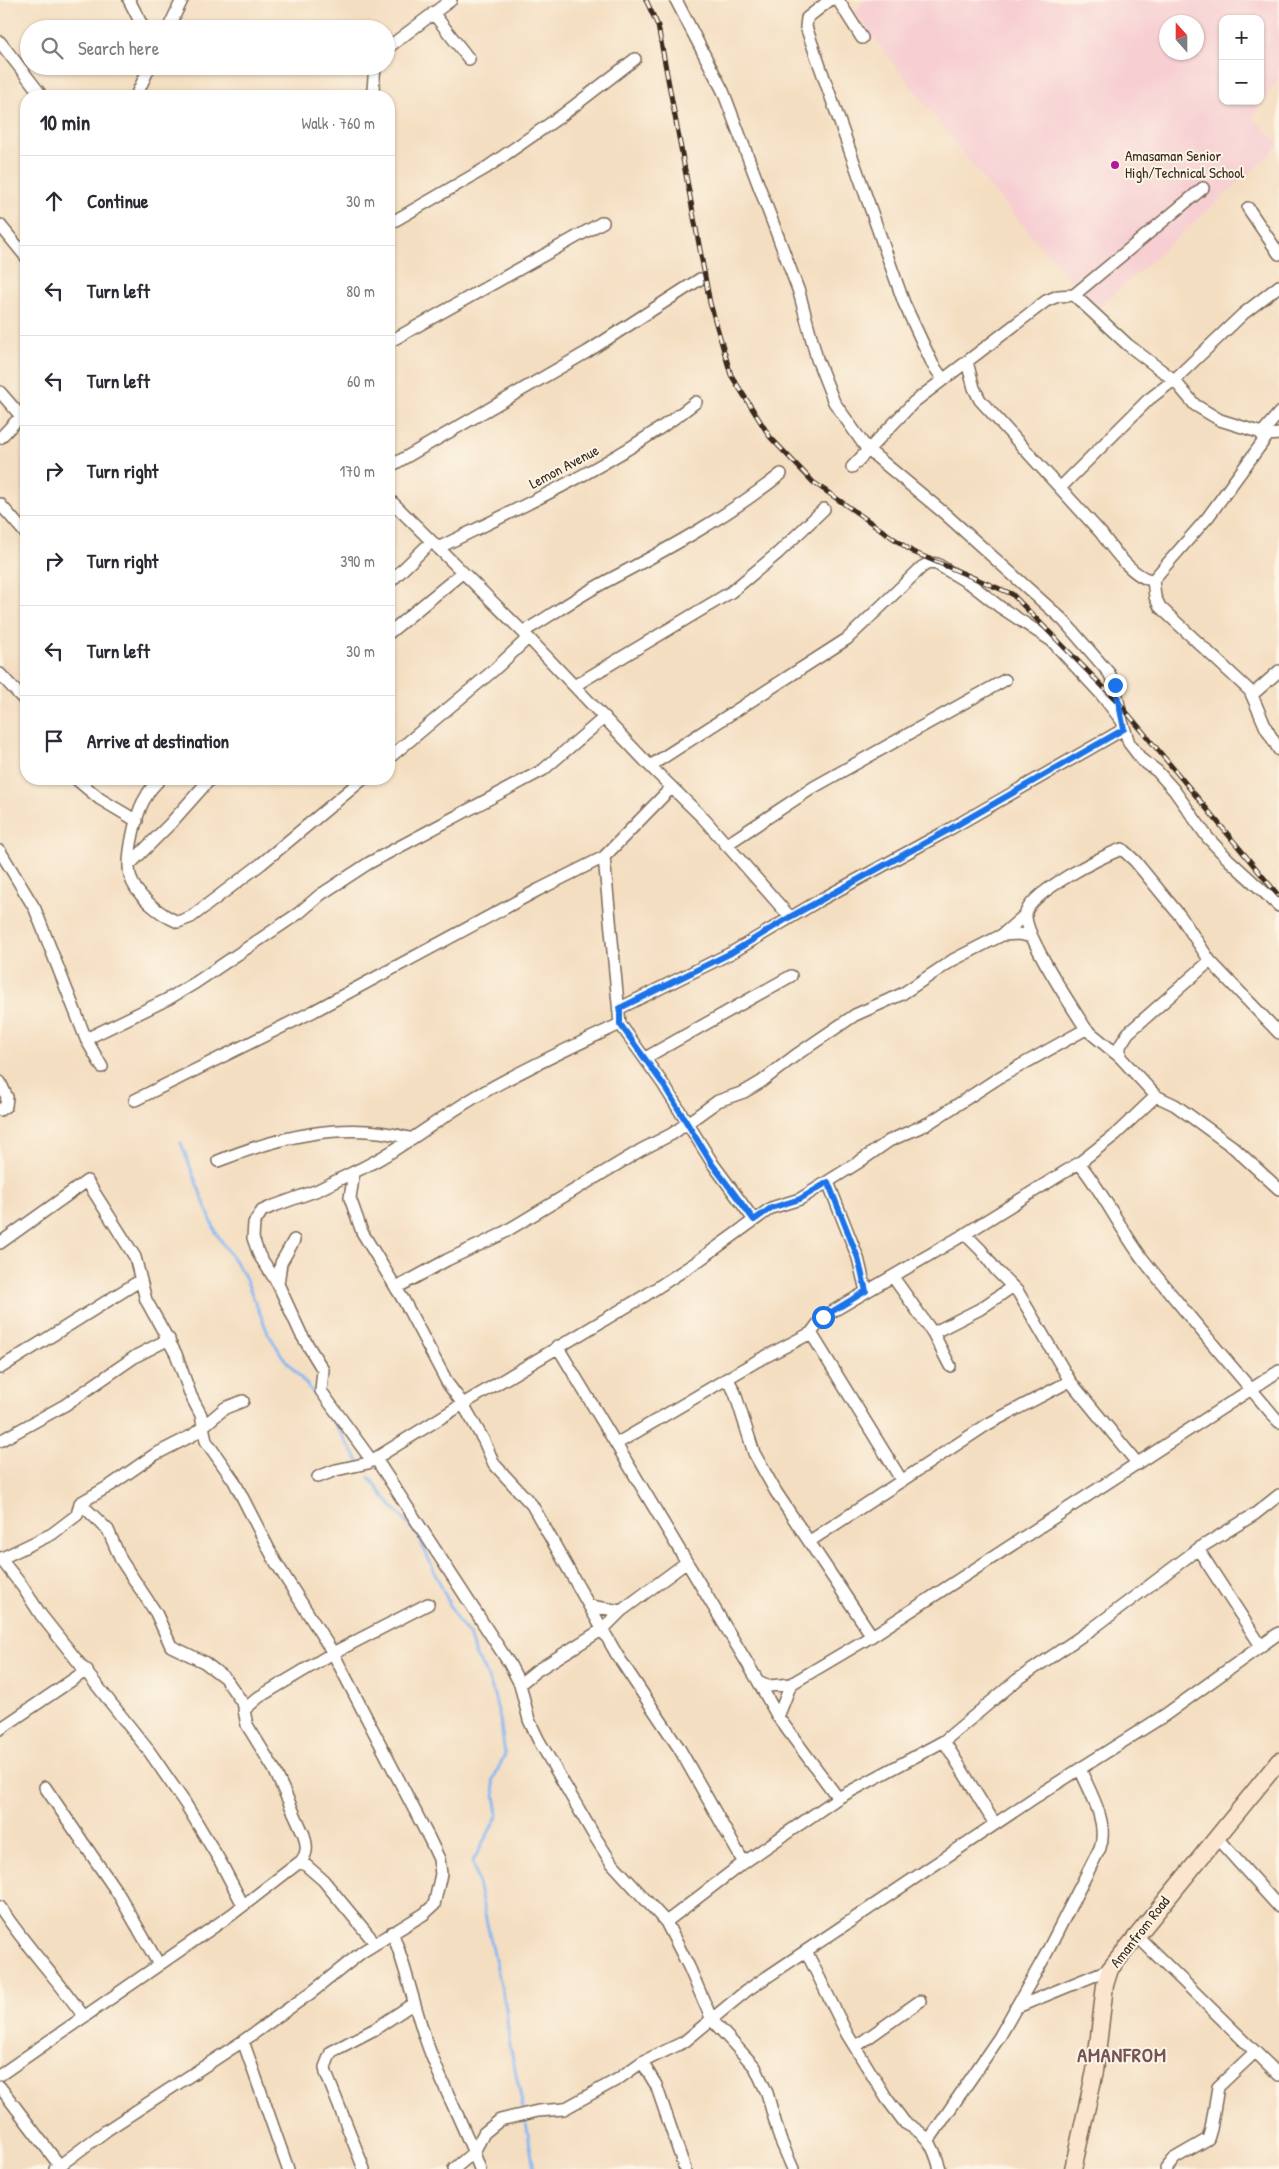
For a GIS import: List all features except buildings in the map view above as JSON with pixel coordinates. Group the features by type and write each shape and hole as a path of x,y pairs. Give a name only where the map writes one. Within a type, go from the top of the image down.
{"street":[{"path":"129,0 139,20"},
{"path":"172,20 182,0"},
{"path":"395,43 451,0"},
{"path":"676,0 723,91 799,292 817,360 834,402 868,449 944,513 1064,620 1109,673 1115,685 1123,725 1129,743 1142,760 1174,790 1208,838 1279,906"},
{"path":"830,0 807,18 806,27 904,303 933,365 943,379"},
{"path":"838,0 862,38"},
{"path":"433,13 469,59"},
{"path":"0,42 20,68"},
{"path":"395,221 486,168 561,116 635,58"},
{"path":"26,75 37,90"},
{"path":"139,90 146,75"},
{"path":"373,90 374,75"},
{"path":"852,467 914,402 1046,301 1058,296 1074,295 1203,188"},
{"path":"1248,208 1279,254"},
{"path":"395,339 603,222"},
{"path":"0,225 20,250"},
{"path":"395,463 587,352 700,279"},
{"path":"1060,488 1148,400 1174,380 1243,314 1279,286"},
{"path":"1074,295 1128,345 1174,380 1195,405 1220,420 1269,434"},
{"path":"967,362 974,388 980,400 1124,561 1146,580 1154,580"},
{"path":"0,392 20,412"},
{"name":"Lemon Avenue","path":"395,577 434,545 593,470 662,429 696,402"},
{"path":"1279,413 1269,434 1208,517 1154,580 1155,597 1160,608 1252,695 1266,728 1279,750"},
{"path":"0,438 20,421"},
{"path":"395,753 494,670 525,636 603,583 642,564 743,504 781,474"},
{"path":"0,504 20,527"},
{"path":"395,505 605,717 726,844 790,917"},
{"path":"574,686 731,592 778,553 824,509"},
{"path":"650,766 847,638 922,567 929,563 937,564 972,585 1000,607 1052,641 1089,680 1123,725"},
{"path":"395,628 462,573"},
{"path":"1252,695 1279,671"},
{"path":"0,674 20,696"},
{"path":"726,844 814,787 1005,680"},
{"path":"86,1039 168,999 195,983 369,863 543,770 605,717"},
{"path":"620,1008 705,967 790,917 943,833 1123,725"},
{"path":"83,785 100,799 137,821"},
{"path":"155,785 145,797 137,821 129,865 130,876 137,889 168,918 178,922 191,917 261,864 356,785"},
{"path":"129,865 170,824 205,785"},
{"path":"135,1100 314,1011 538,890 604,857 671,788"},
{"path":"1279,1032 1210,961 1181,917 1136,861 1122,849 1082,869 1039,895 1029,904 1026,914 1032,937 1086,1029 1117,1051 1156,1096 1175,1105 1233,1148 1279,1189"},
{"path":"0,851 35,909 86,1039 102,1067"},
{"path":"604,857 620,1008 620,1024 646,1058 712,1164 754,1220"},
{"path":"396,1288 447,1260 498,1236 688,1123 718,1100 744,1092 761,1082 796,1055 855,1015 902,994 954,960 1002,935 1026,914"},
{"path":"1002,935 1019,934 1032,937"},
{"path":"1117,1051 1135,1026 1210,961"},
{"path":"646,1058 791,976"},
{"path":"620,1024 507,1080 409,1138 374,1163 318,1190 271,1206 262,1211 254,1222 253,1238 259,1255 278,1284 301,1334 323,1370 321,1391 374,1460 509,1663 520,1684 530,1720 538,1739 592,1832 611,1862 666,1922 689,1967 712,2020 756,2068 767,2093 780,2139 793,2169"},
{"path":"318,1477 336,1470 357,1467 374,1460 698,1261 771,1208 800,1199 889,1141 929,1123 1000,1078 1086,1029"},
{"path":"0,1082 7,1102 6,1106 0,1110"},
{"path":"616,1444 812,1333 823,1317 966,1234 1079,1162 1116,1134 1156,1096"},
{"path":"218,1161 243,1151 324,1131 345,1130 409,1138"},
{"path":"1079,1162 1142,1258 1279,1422"},
{"path":"354,1172 350,1198 355,1216 439,1369 463,1404 484,1440 494,1464 532,1505 617,1655 678,1748 744,1863"},
{"path":"0,1243 87,1181 135,1257 146,1300 169,1339 204,1427 206,1441 234,1481 275,1561 332,1653 439,1859 440,1881 434,1905 410,1924 392,1932 375,1943 243,2041 107,2130 57,2168 0,2086"},
{"path":"828,1182 858,1258 866,1291"},
{"path":"966,1234 1018,1292 1070,1381 1138,1464"},
{"path":"278,1284 281,1263 294,1240"},
{"path":"893,1277 933,1333 950,1366"},
{"path":"0,1368 141,1280"},
{"path":"933,1333 980,1309 1012,1287"},
{"path":"812,1333 902,1481"},
{"path":"0,1441 65,1405 136,1356 169,1339"},
{"path":"557,1346 778,1717 838,1798"},
{"path":"758,1681 769,1686 791,1684 872,1636 1279,1371"},
{"path":"728,1379 735,1392 754,1453 776,1492 872,1636"},
{"path":"810,1541 988,1424 1070,1381"},
{"path":"243,1906 220,1861 185,1803 149,1751 41,1615 22,1586 0,1558 52,1534 77,1515 80,1503 105,1489 154,1455 204,1427 212,1417 225,1408 244,1401"},
{"path":"666,1922 744,1863 838,1798 944,1741 1017,1680 1092,1630 1198,1549 1254,1514 1279,1495"},
{"path":"80,1503 108,1530 122,1560 156,1613 171,1646 204,1662 225,1678 246,1708"},
{"path":"1198,1549 1261,1646"},
{"path":"520,1684 536,1671 603,1629 621,1611 687,1562"},
{"path":"0,2075 158,1963 243,1906 301,1862 306,1856 307,1846 304,1835 274,1769 247,1724 244,1710 259,1697 332,1653 428,1604"},
{"path":"590,1606 621,1611"},
{"path":"454,2169 474,2152 484,2134 500,2120 538,2111 564,2109 618,2079 642,2062 675,2048 746,1991 995,1824 1165,1715 1279,1633"},
{"path":"0,1729 86,1670"},
{"path":"778,1717 791,1684"},
{"path":"944,1741 995,1824"},
{"name":"Amanfrom Road","path":"1073,2169 1095,2071 1105,1985 1110,1969 1279,1761"},
{"path":"929,2140 990,2051 1015,2008 1045,1956 1102,1842 1101,1822 1080,1769"},
{"path":"45,1787 119,1895 158,1963"},
{"path":"1216,1837 1279,1907"},
{"path":"301,1862 323,1880 375,1943"},
{"path":"0,1907 15,1932 67,1993 84,2017"},
{"path":"392,1932 408,1974 414,2003 428,2045 480,2169"},
{"path":"1136,1935 1279,2075"},
{"path":"806,1951 854,2046 887,2099 905,2123 918,2129 929,2140 940,2169"},
{"path":"1015,2008 1110,1969"},
{"path":"854,2046 920,2001"},
{"path":"364,2169 326,2073 327,2058 331,2052 374,2029 414,2003"},
{"path":"243,2041 288,2169"},
{"path":"1166,2169 1175,2158 1208,2139 1212,2129 1218,2087 1255,2052"},
{"path":"642,2062 656,2085 685,2169"}],"shaded area":[{"name":"Amasaman Senior High/Technical School","path":"864,0 1279,0 1279,77 1264,99 1264,15 1219,15 1219,105 1260,105 1252,117 1279,143 1279,146 1100,307 1083,295 986,183 855,13"}],"waterway":[{"path":"181,1143 216,1233 244,1275 268,1333 283,1357 317,1397 360,1463"},
{"path":"369,1477 417,1534 457,1620 469,1634 475,1655 484,1668 493,1691 500,1719 505,1754 493,1780 498,1815 473,1861 506,2008 509,2040 523,2108"},
{"path":"526,2122 534,2169"}],"railway":[{"path":"646,0 658,26 710,303 731,375 770,437 813,482 913,552 1012,594 1119,703 1279,896"}],"place":[{"name":"Amasaman Senior High/Technical School","path":"1115,165"}],"district":[{"name":"AMANFROM","path":"1122,2055"}],"route":[{"path":"823,1317 866,1291 858,1258 828,1182 800,1199 771,1208 754,1220 712,1164 686,1118 646,1058 620,1024 620,1008 731,953 790,917 943,833 1124,729 1115,685"}]}
